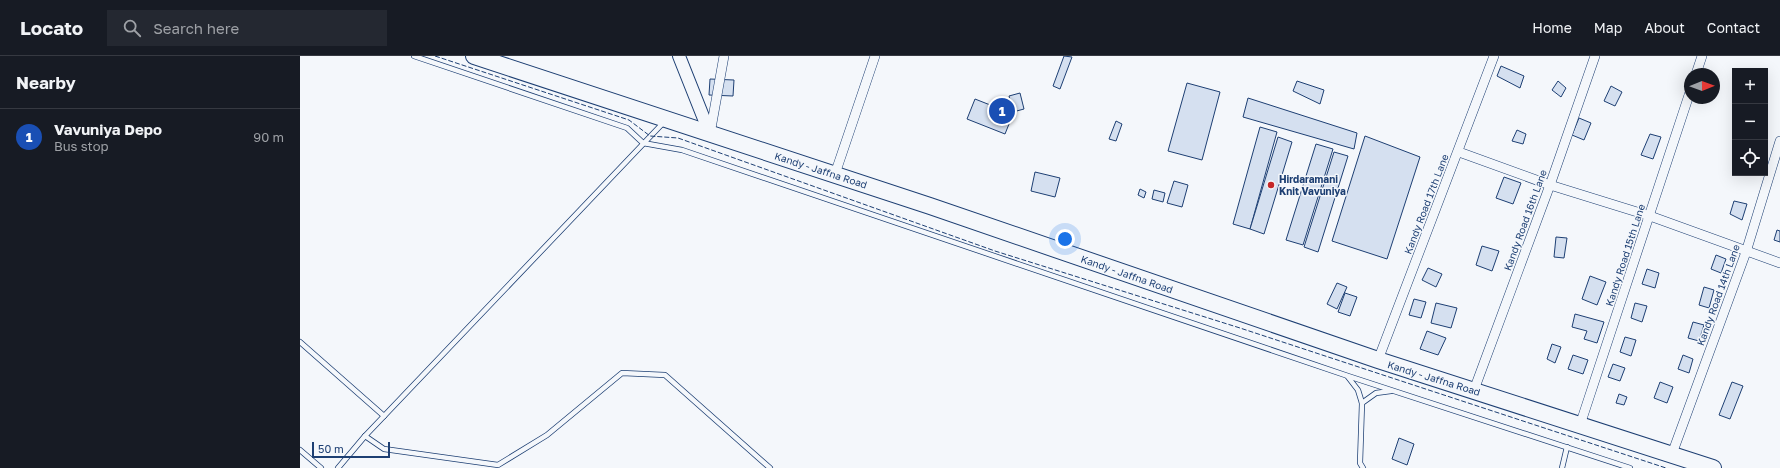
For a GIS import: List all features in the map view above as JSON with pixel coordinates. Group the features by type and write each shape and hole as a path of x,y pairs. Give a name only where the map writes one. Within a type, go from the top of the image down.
{"highway":[{"name":"Kandy - Jaffna Road","path":"474,56 834,174 1378,360 1713,468"}],"street":[{"path":"679,56 710,134"},
{"path":"710,134 724,56"},
{"path":"834,174 875,56"},
{"name":"Kandy Road 17th Lane","path":"1378,360 1459,152 1494,56"},
{"name":"Kandy Road 16th Lane","path":"1474,390 1550,185 1595,56"},
{"path":"1698,68 1702,56"},
{"name":"Kandy Road 15th Lane","path":"1580,425 1686,104"},
{"name":"Kandy Road 14th Lane","path":"1672,454 1746,252 1780,141"},
{"path":"1459,152 1550,185 1650,216 1746,252 1780,263"}],"lane":[{"path":"414,56 627,128 643,143 682,150 1348,376 1630,468"},
{"path":"338,468 365,436 667,119"},
{"path":"300,342 384,416"},
{"path":"365,436 384,449 498,465 547,435 622,373 666,375 770,468"},
{"path":"1348,376 1358,390 1362,403 1360,463 1363,468"},
{"path":"1362,403 1376,393 1393,391"},
{"path":"1562,468 1567,447"},
{"path":"300,450 321,468"}],"building":[{"path":"1064,56 1072,57 1060,89 1053,86"},
{"path":"1501,66 1524,76 1520,88 1497,76"},
{"path":"710,79 734,80 733,96 709,95"},
{"path":"1297,81 1324,90 1320,104 1293,91"},
{"path":"1558,81 1566,88 1561,97 1552,90"},
{"path":"1187,83 1220,92 1202,160 1168,151"},
{"path":"1611,86 1622,92 1615,106 1604,101"},
{"path":"1020,93 1024,109 1013,112 1009,96"},
{"path":"1248,98 1357,133 1354,149 1243,117"},
{"path":"975,99 1013,114 1005,134 967,119"},
{"path":"1579,118 1591,123 1584,140 1572,135"},
{"path":"1116,121 1122,124 1116,141 1109,139"},
{"path":"1260,127 1277,132 1250,229 1233,224"},
{"path":"1517,130 1526,134 1523,144 1512,141"},
{"path":"1650,134 1661,137 1653,159 1641,155"},
{"path":"1365,136 1420,157 1387,259 1332,241"},
{"name":"Hirdaramani Knit Vavuniya","path":"1278,137 1292,142 1264,234 1250,229"},
{"path":"1316,144 1333,149 1303,245 1286,240"},
{"path":"1334,152 1348,156 1318,252 1304,247"},
{"path":"1035,172 1060,178 1055,197 1031,191"},
{"path":"1504,177 1521,183 1513,204 1496,198"},
{"path":"1174,181 1188,185 1182,207 1167,203"},
{"path":"1140,189 1146,192 1144,198 1138,195"},
{"path":"1154,190 1165,193 1163,202 1152,199"},
{"path":"1734,201 1747,204 1742,220 1730,214"},
{"path":"1777,230 1780,231 1780,242 1774,240"},
{"path":"1556,237 1567,238 1564,258 1554,257"},
{"path":"1482,246 1499,251 1492,271 1476,265"},
{"path":"1716,255 1726,259 1721,273 1711,269"},
{"path":"1428,268 1442,274 1436,287 1422,280"},
{"path":"1647,269 1659,273 1655,288 1642,284"},
{"path":"1590,276 1606,282 1597,305 1582,299"},
{"path":"1337,283 1347,287 1337,309 1327,304"},
{"path":"1704,287 1714,290 1709,308 1699,305"},
{"path":"1345,293 1357,297 1350,316 1338,312"},
{"path":"1414,299 1426,302 1421,318 1409,315"},
{"path":"1436,303 1457,308 1451,328 1431,323"},
{"path":"1635,303 1647,306 1642,322 1631,318"},
{"path":"1575,314 1604,322 1597,343 1584,339 1587,331 1572,327"},
{"path":"1693,322 1704,325 1699,341 1688,338"},
{"path":"1427,331 1446,338 1438,355 1420,349"},
{"path":"1625,337 1636,340 1631,356 1620,352"},
{"path":"1552,344 1561,347 1555,363 1547,359"},
{"path":"1573,355 1588,360 1583,374 1568,369"},
{"path":"1683,355 1693,359 1689,373 1678,369"},
{"path":"1613,364 1625,368 1620,381 1608,377"},
{"path":"1660,382 1673,387 1667,403 1654,398"},
{"path":"1732,382 1743,386 1730,419 1719,415"},
{"path":"1619,394 1627,397 1624,405 1616,403"},
{"path":"1399,438 1414,444 1407,465 1392,459"}],"fence":[{"path":"435,56 629,120 650,136 678,138 995,251 1240,328 1666,468"}],"place":[{"name":"Vavuniya Depo","path":"1002,111"},
{"name":"Hirdaramani Knit Vavuniya","path":"1271,185"}]}
